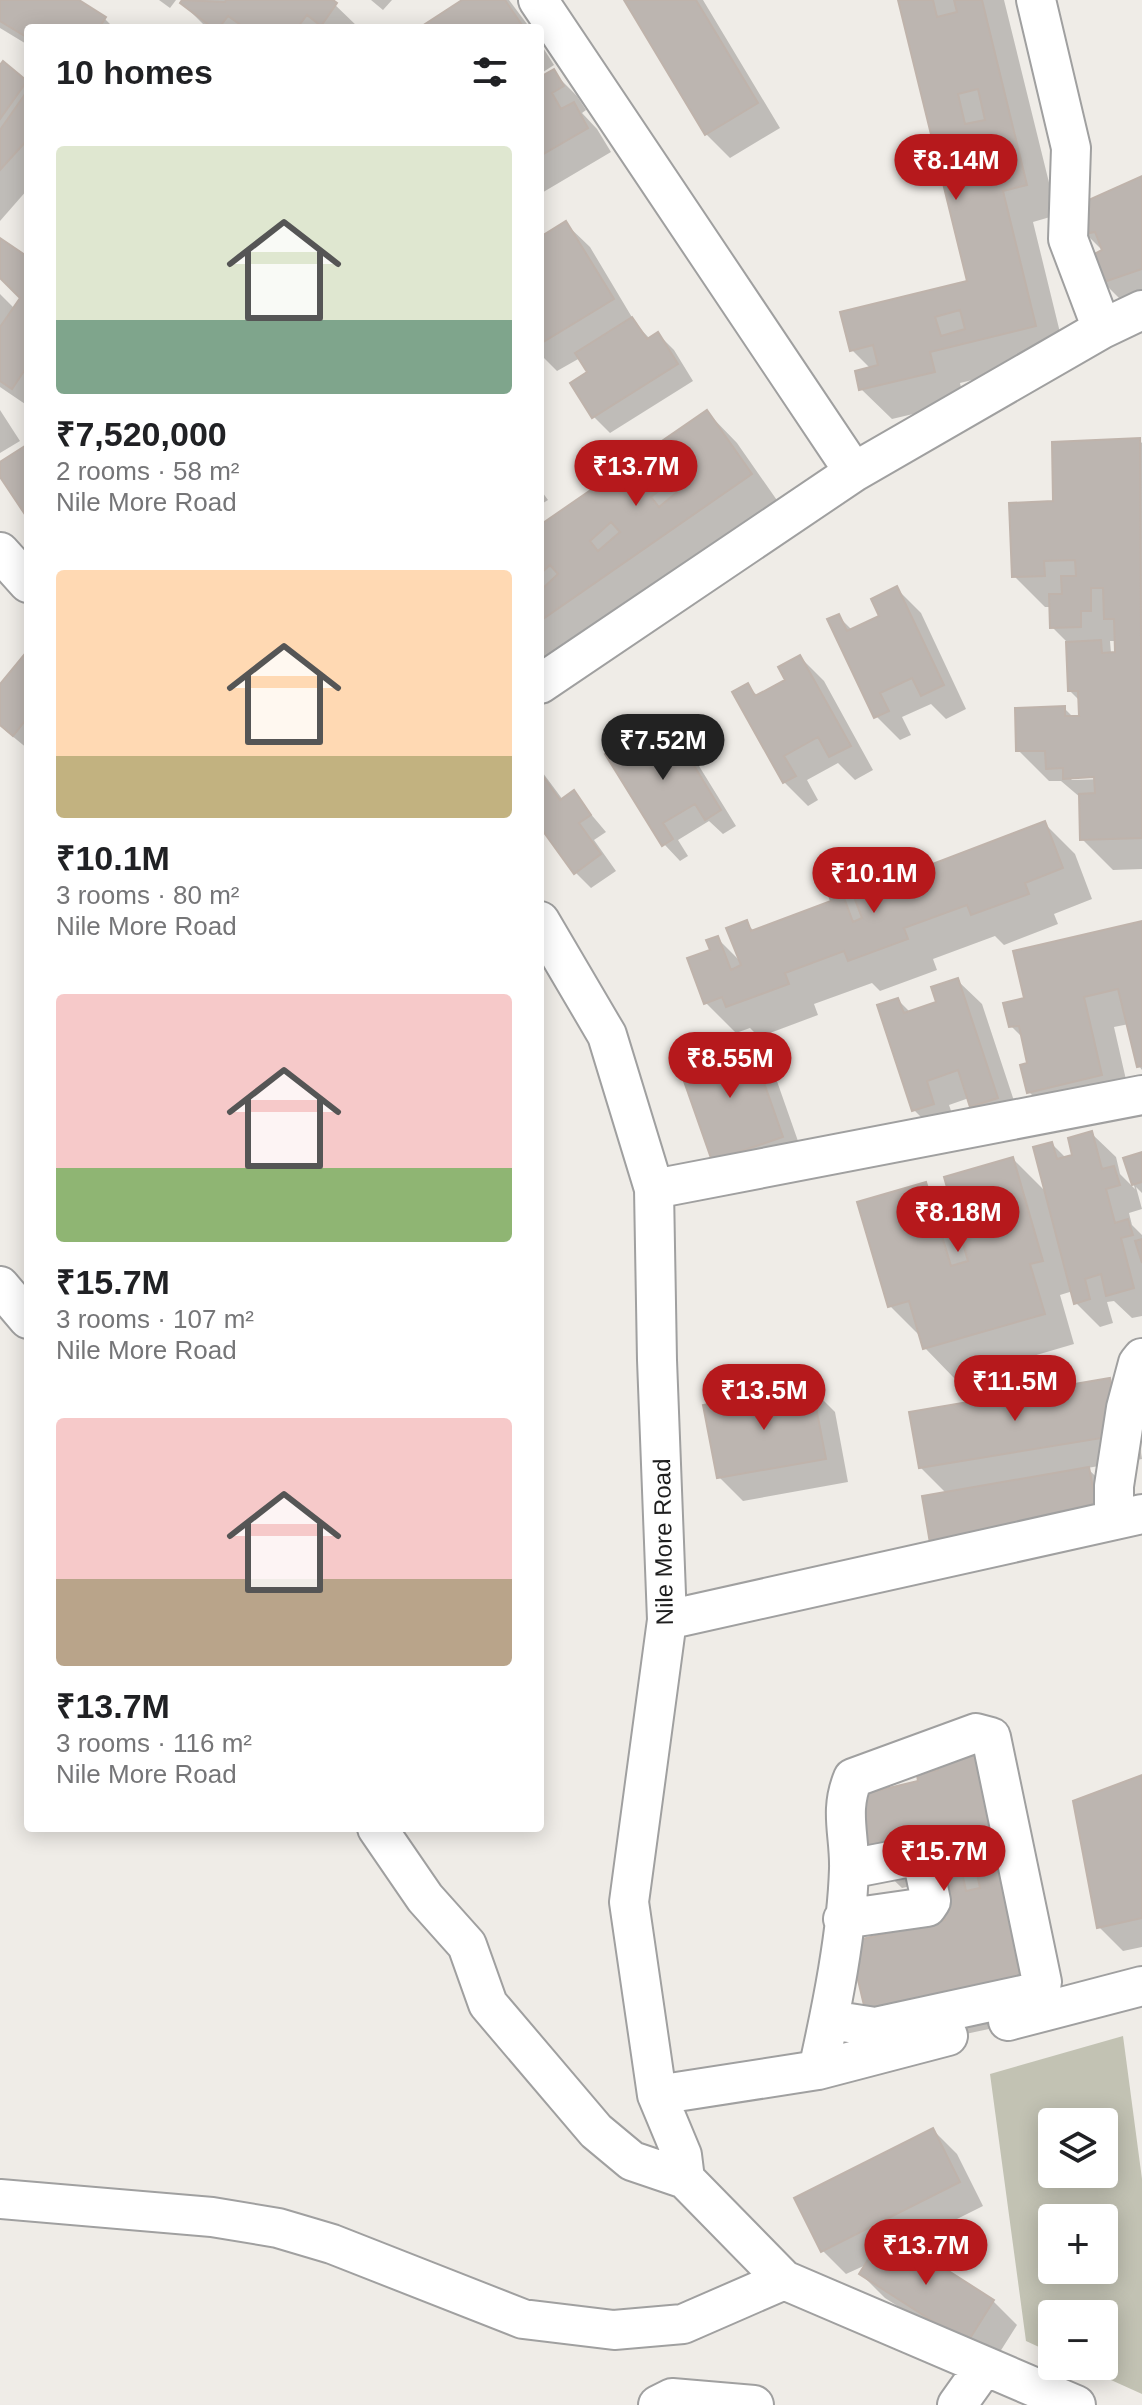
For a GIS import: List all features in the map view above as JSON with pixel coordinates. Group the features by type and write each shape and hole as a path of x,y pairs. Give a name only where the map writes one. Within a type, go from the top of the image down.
{"street":[{"path":"538,0 854,472"},
{"path":"1036,0 1071,148 1068,239 1102,329"},
{"path":"544,681 854,472 1102,329 1142,310"},
{"path":"0,552 24,579"},
{"name":"Nile More Road","path":"544,928 607,1035 654,1189 667,1620 629,1902 657,2095 682,2155 685,2179"},
{"path":"654,1189 1142,1095"},
{"path":"0,1286 24,1314"},
{"path":"667,1620 1128,1517 1114,1486 1126,1408 1141,1363"},
{"path":"818,2070 830,2020 849,1869 845,1798 853,1778 976,1733 991,1737 1042,1982 1036,1992 875,2027 830,2020"},
{"path":"380,1832 425,1898 467,1945 488,2004 596,2131 632,2161 685,2179 784,2280 1076,2405"},
{"path":"843,1919 927,1907 931,1901 923,1863 916,1856 849,1869"},
{"path":"657,2095 818,2070 1142,1986"},
{"path":"0,2199 212,2217 278,2228 332,2244 523,2319 614,2330 683,2324 784,2280"},
{"path":"957,2405 984,2367"},
{"path":"658,2405 672,2398 740,2404"}],"shaded area":[{"path":"1123,2036 1142,2179 1142,2394 1111,2380 1118,2380 1118,2300 1038,2300 1038,2347 1026,2341 990,2074"}],"building":[{"path":"0,0 79,0 106,17 102,24 24,24 24,36 0,21"},
{"path":"182,0 333,0 337,3 322,24 307,15 300,24 239,24 228,16 222,24 208,24 180,3"},
{"path":"462,0 505,0 521,24 425,24"},
{"path":"624,0 696,0 758,103 705,135"},
{"path":"898,0 933,0 937,17 957,12 954,0 982,0 1027,185 1003,191 1036,326 930,352 935,372 859,390 855,371 878,365 873,345 850,351 840,312 967,281","holes":["978,89 985,120 965,124 958,94","960,310 965,329 941,336 935,317"]},
{"path":"3,61 24,78 24,85 0,119 0,65"},
{"path":"554,69 564,86 552,93 561,109 574,102 588,128 544,154 544,75"},
{"path":"24,96 24,143 0,170 0,130"},
{"path":"1142,176 1142,269 1101,283 1087,258 1102,250 1095,232 1084,234 1073,207"},
{"path":"566,221 614,299 544,342 544,235"},
{"path":"0,238 24,254 24,371 12,389 0,381 0,327 20,298 0,278"},
{"path":"632,317 647,339 658,332 678,364 592,418 570,383 587,372 575,353"},
{"path":"707,410 752,474 544,618 544,587 558,574 550,565 544,570 544,522","holes":["674,479 682,488 659,507 651,497","611,522 620,532 598,551 590,541"]},
{"path":"1140,438 1142,838 1080,840 1079,794 1095,793 1094,777 1063,779 1063,768 1046,769 1045,751 1016,751 1015,708 1065,706 1065,716 1079,716 1078,691 1068,691 1066,642 1101,640 1102,653 1115,652 1114,619 1104,619 1103,588 1091,588 1091,611 1081,611 1081,627 1050,628 1049,594 1062,594 1061,576 1076,576 1075,560 1044,561 1045,576 1012,577 1009,503 1053,501 1052,442"},
{"path":"24,447 24,513 0,477 0,462"},
{"path":"897,586 944,685 921,696 912,678 880,693 889,711 874,718 827,619 839,614 847,631 879,616 871,599"},
{"path":"24,655 24,722 13,736 0,725 0,684"},
{"path":"800,655 851,746 829,757 818,737 784,756 796,776 783,783 732,692 748,683 755,696 785,680 778,667"},
{"path":"667,721 721,810 705,820 695,804 663,823 673,839 662,846 605,754 622,743 633,760 662,742 653,729"},
{"path":"544,778 560,800 574,790 591,815 579,823 601,854 574,874 544,833"},
{"path":"1045,821 1063,868 1025,883 1029,894 971,915 967,905 904,928 908,939 848,961 844,951 785,973 789,984 726,1007 722,997 704,1004 687,958 710,950 706,940 718,936 731,970 741,965 726,928 747,920 751,931 831,901 824,883 837,879 853,922 862,918 846,876 868,867 875,886"},
{"path":"1142,921 1142,1066 1137,1067 1118,989 1084,997 1102,1075 1027,1093 1020,1065 1027,1063 1019,1026 1009,1027 1003,1003 1024,998 1013,951"},
{"path":"958,978 998,1098 970,1107 958,1070 927,1081 934,1104 912,1111 877,1005 898,998 904,1013 936,1002 931,987"},
{"path":"749,1040 783,1137 712,1161 678,1064"},
{"path":"1092,1131 1102,1169 1114,1166 1120,1185 1106,1189 1115,1223 1128,1219 1133,1235 1121,1238 1134,1288 1106,1296 1101,1274 1085,1279 1090,1299 1074,1304 1033,1147 1052,1142 1057,1159 1072,1155 1068,1138"},
{"path":"1142,1152 1142,1182 1132,1185 1123,1158"},
{"path":"1013,1157 1043,1261 1030,1264 1045,1314 923,1349 909,1301 888,1307 857,1202 926,1182 951,1266 968,1261 944,1177"},
{"path":"1142,1239 1142,1263 1135,1241"},
{"path":"1110,1378 1120,1435 919,1468 909,1412"},
{"path":"812,1386 826,1459 717,1478 703,1405"},
{"path":"1089,1467 1098,1514 930,1543 922,1496"},
{"path":"981,1748 1035,1983 867,2018 849,1942 945,1920 928,1845 869,1859 855,1796 918,1781 917,1775 938,1770 936,1758","holes":["972,1850 980,1888 966,1891 958,1853"]},
{"path":"1142,1775 1142,1918 1097,1928 1073,1801"},
{"path":"933,2128 960,2182 821,2252 794,2198"},
{"path":"886,2231 994,2300 967,2343 859,2274"}]}
